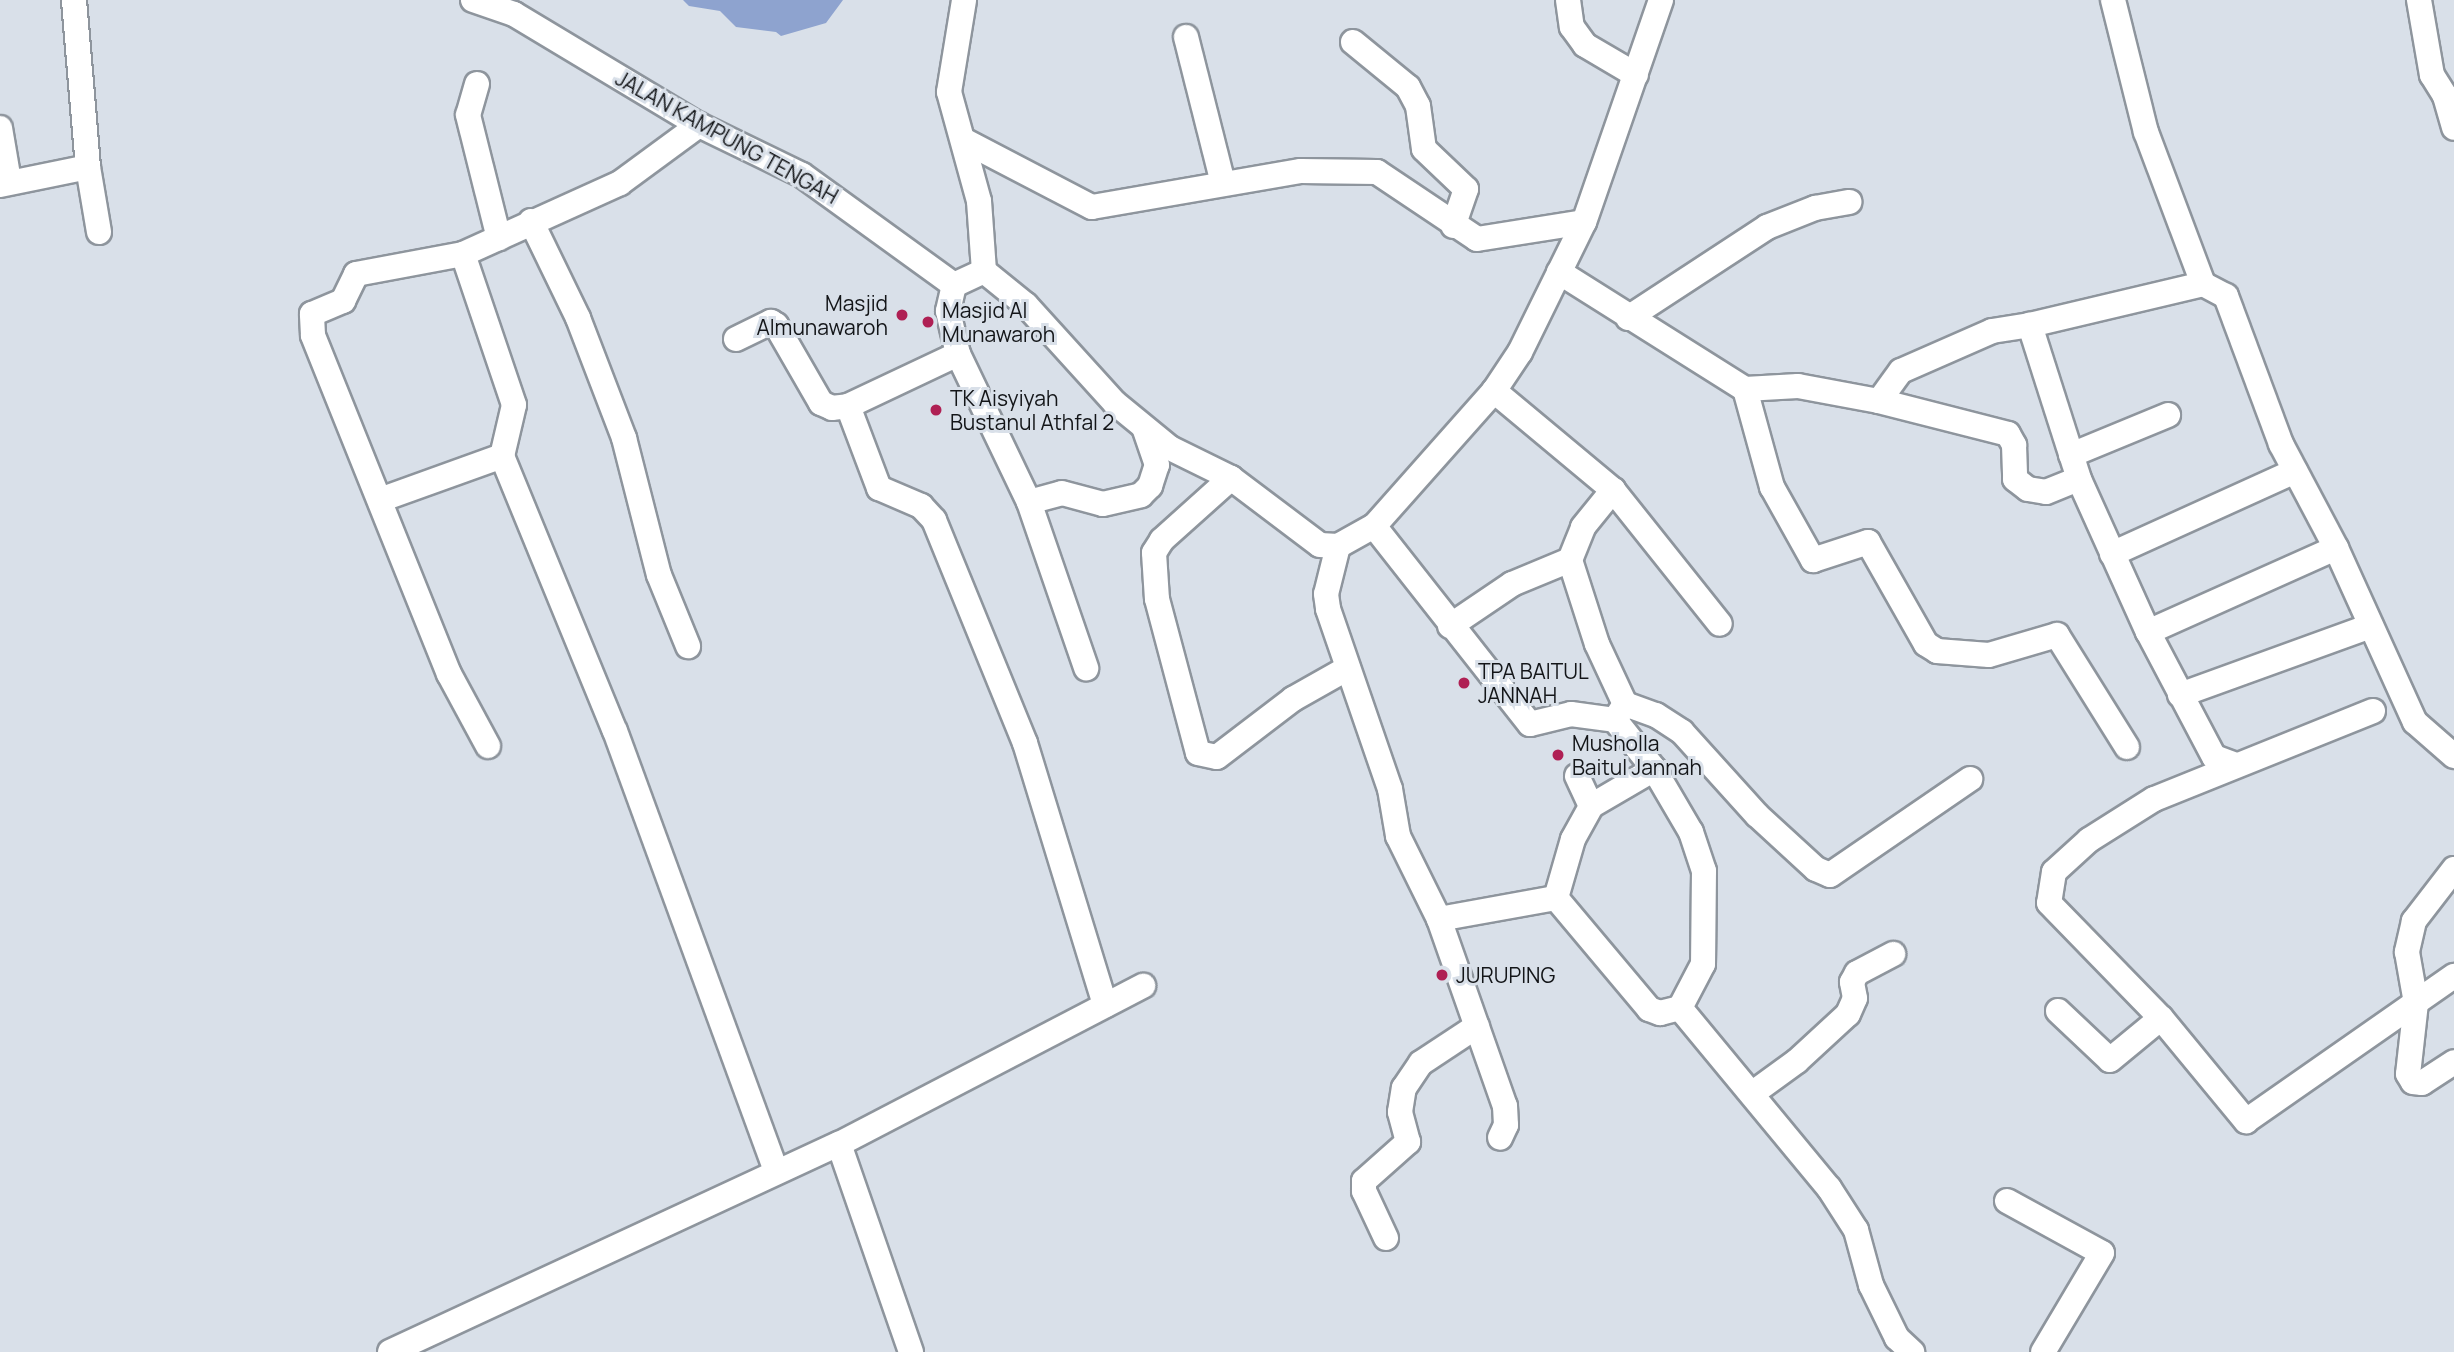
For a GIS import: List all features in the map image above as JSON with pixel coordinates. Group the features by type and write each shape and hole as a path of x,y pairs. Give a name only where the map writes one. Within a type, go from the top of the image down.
{"street":[{"path":"74,0 88,167 99,232"},
{"name":"JALAN KAMPUNG TENGAH","path":"473,0 516,7 699,125 802,175 954,285"},
{"path":"964,0 949,92 953,117 965,141 979,201 984,271 1026,305 1115,403 1144,428 1170,448 1231,478 1320,545 1338,546 1374,526 1494,391 1520,352 1584,222 1661,0"},
{"path":"1568,0 1572,27 1585,45 1636,75"},
{"path":"2113,0 2146,131 2203,284"},
{"path":"2418,0 2432,75 2449,99 2454,128"},
{"path":"1186,37 1223,183"},
{"path":"1353,43 1408,87 1418,106 1424,149 1466,189 1453,226"},
{"path":"477,84 468,115 499,238"},
{"path":"488,746 449,674 313,335 312,314 343,301 356,274 463,254 620,183 699,125"},
{"path":"0,128 4,183 88,167"},
{"path":"965,141 1091,207 1301,171 1377,172 1453,226 1484,239 1584,222"},
{"path":"1628,318 1767,227 1815,208 1849,202"},
{"path":"531,221 573,306 624,438 659,575 688,646"},
{"path":"463,254 514,405 502,456 629,769 776,1172"},
{"path":"984,271 954,285 948,311 958,354 1029,502 1086,668"},
{"path":"1559,272 1628,318 1745,389 1798,386 1879,401 2008,435 2014,445 2015,479 2028,489 2046,492 2078,479"},
{"path":"1879,401 1901,370 1992,331 2030,325 2203,284 2218,289 2233,306 2267,411 2336,548 2415,722 2454,756"},
{"path":"736,339 771,323 776,325 821,403 832,408 848,406 958,354"},
{"path":"2030,325 2078,479 2148,632 2214,757 2236,765"},
{"path":"1745,389 1772,487 1813,560 1868,542 1926,644 1937,651 1989,655 2057,635 2127,747"},
{"path":"1494,391 1613,490 1720,624"},
{"path":"848,406 878,488 921,506 934,520 1025,743 1105,1005"},
{"path":"2071,455 2168,415"},
{"path":"1029,502 1062,493 1103,504 1141,495 1150,486 1157,465 1144,428"},
{"path":"380,500 502,456"},
{"path":"2112,554 2295,471"},
{"path":"1231,478 1162,540 1154,553 1157,599 1198,753 1217,757 1293,699 1348,668"},
{"path":"1556,898 1649,1009 1660,1013 1680,1008 1703,964 1704,871 1691,832 1620,712 1570,560 1583,527 1613,490"},
{"path":"1374,526 1450,626 1530,724 1572,714 1620,712 1656,715 1682,732 1782,838 1816,869 1830,875 1970,779"},
{"path":"1338,546 1326,594 1348,668 1390,789 1398,836 1439,919 1507,1114 1500,1138"},
{"path":"2148,632 2336,548"},
{"path":"1450,626 1512,584 1570,560"},
{"path":"2180,695 2371,626"},
{"path":"2373,711 2154,799 2089,840 2053,872 2049,903 2161,1018 2246,1121 2454,976"},
{"path":"1556,898 1573,839 1591,806 1654,769"},
{"path":"1577,776 1591,806"},
{"path":"2454,869 2414,920 2407,952 2416,1003 2409,1079 2422,1083 2454,1062"},
{"path":"1439,919 1556,898"},
{"path":"1753,1093 1797,1061 1848,1014 1855,998 1852,982 1857,973 1893,954"},
{"path":"390,1352 839,1144 1143,986"},
{"path":"1680,1008 1753,1093 1851,1222 1876,1295 1897,1338 1912,1352"},
{"path":"2058,1011 2110,1060 2161,1018"},
{"path":"1386,1238 1364,1191 1364,1181 1408,1142 1400,1112 1404,1088 1421,1063 1477,1026"},
{"path":"839,1144 911,1352"},
{"path":"2007,1201 2102,1254 2043,1352"}],"water":[{"path":"683,0 843,0 826,23 781,36 776,32 736,27 720,11 689,6"}],"place":[{"name":"Masjid Almunawaroh","path":"902,315"},
{"name":"Masjid Al Munawaroh","path":"928,322"},
{"name":"TK Aisyiyah Bustanul Athfal 2","path":"936,410"},
{"name":"TPA BAITUL JANNAH","path":"1464,683"},
{"name":"Musholla Baitul Jannah","path":"1558,755"},
{"name":"JURUPING","path":"1442,975"}]}
